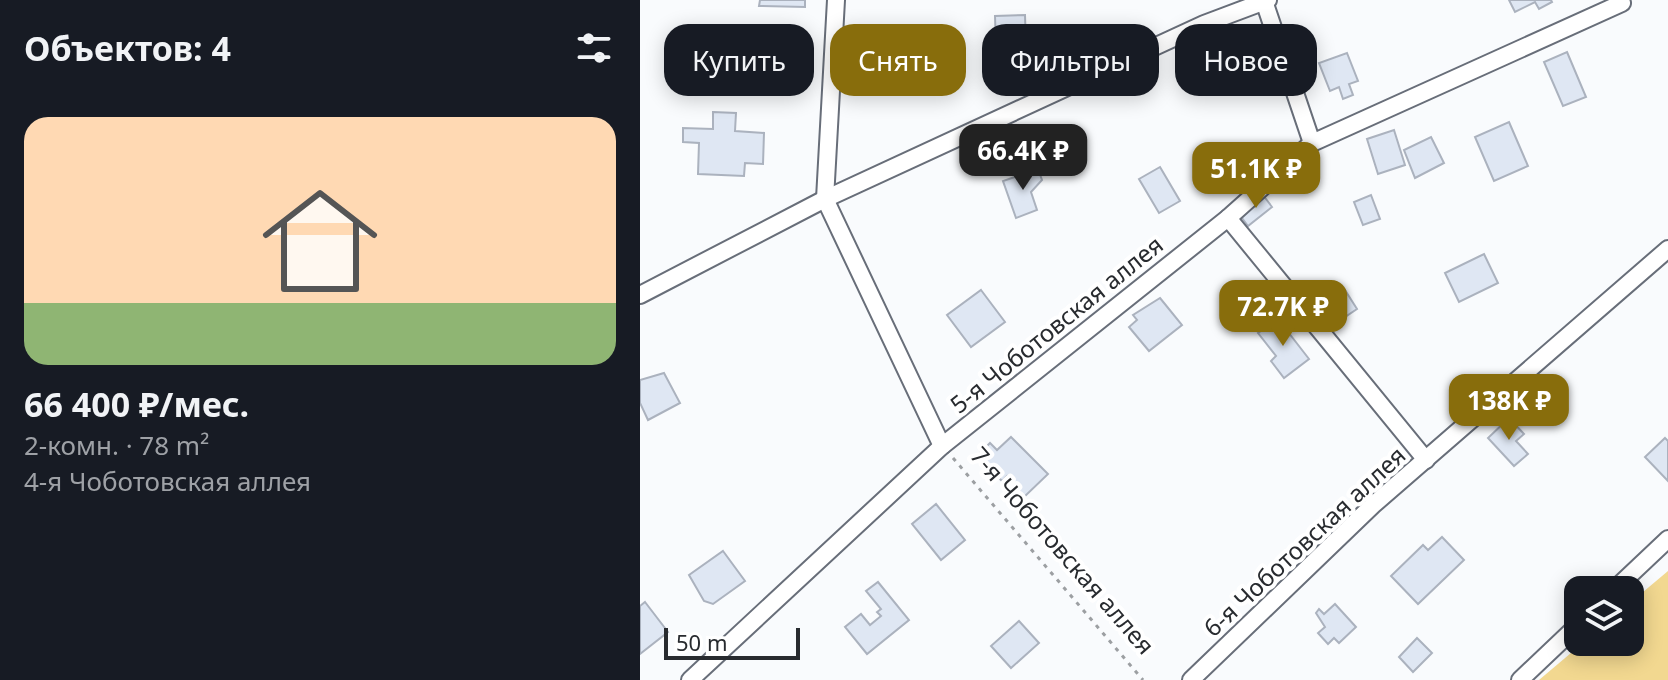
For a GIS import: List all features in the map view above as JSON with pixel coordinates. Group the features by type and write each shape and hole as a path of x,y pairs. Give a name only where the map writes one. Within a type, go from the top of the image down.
{"street":[{"name":"7-я Чоботовская аллея","path":"836,0 825,199 942,446"},
{"path":"640,295 825,199 1204,24 1266,1 1312,143"},
{"name":"5-я Чоботовская аллея","path":"690,680 942,446 1228,218 1312,143 1622,3"},
{"path":"1228,218 1426,460"},
{"name":"6-я Чоботовская аллея","path":"1191,680 1426,460 1668,249"},
{"path":"1629,576 1668,539"},
{"path":"1520,680 1564,638"}],"path":[{"name":"7-я Чоботовская аллея","path":"942,446 1143,680"}],"shaded area":[{"path":"1668,571 1668,680 1539,680 1567,656 1644,656 1644,591"}],"building":[{"path":"760,0 805,0 805,7 759,6"},
{"path":"1509,0 1552,2 1539,9 1535,2 1515,12"},
{"path":"1025,15 1025,24 995,24 995,16"},
{"path":"1567,52 1586,97 1563,106 1544,62"},
{"path":"1347,53 1358,81 1349,84 1353,95 1343,99 1339,87 1330,91 1319,63"},
{"path":"713,112 736,113 735,131 764,133 763,164 745,163 744,176 698,174 699,143 683,142 683,128 713,129"},
{"path":"1509,122 1528,166 1494,181 1475,137"},
{"path":"1394,130 1405,165 1378,174 1367,139"},
{"path":"1431,137 1444,163 1415,178 1404,150"},
{"path":"1160,167 1180,201 1159,213 1139,179"},
{"path":"1038,169 1042,180 1031,192 1037,210 1016,218 1003,181"},
{"path":"1263,195 1272,207 1248,226 1239,214"},
{"path":"1371,195 1380,219 1363,225 1354,202"},
{"path":"1484,254 1498,283 1459,302 1445,273"},
{"path":"981,290 1005,322 971,347 947,315"},
{"path":"1345,290 1357,309 1336,323 1324,304"},
{"path":"1160,298 1182,325 1149,351 1129,327 1137,320 1133,315"},
{"path":"1278,319 1309,359 1284,378 1271,361 1276,356 1258,333"},
{"path":"664,373 680,403 648,420 640,403 640,380"},
{"path":"1509,418 1524,434 1516,441 1528,454 1514,466 1488,438"},
{"path":"1011,437 1048,474 1022,499 1007,476 1002,481 977,456 990,443 997,450"},
{"path":"1665,438 1668,441 1668,481 1645,457"},
{"path":"936,504 965,540 941,560 912,524"},
{"path":"1442,537 1464,560 1418,604 1391,576 1423,545 1428,550"},
{"path":"723,551 745,581 713,604 704,601 689,575"},
{"path":"878,582 909,620 867,654 845,627 861,614 870,625 881,616 877,612 881,609 866,591"},
{"path":"645,602 668,632 640,654 640,606"},
{"path":"1335,604 1356,627 1339,643 1334,638 1328,644 1318,633 1325,627 1316,613 1319,609 1324,614"},
{"path":"1019,621 1039,643 1011,668 991,646"},
{"path":"1417,638 1432,653 1413,672 1399,657"}]}
